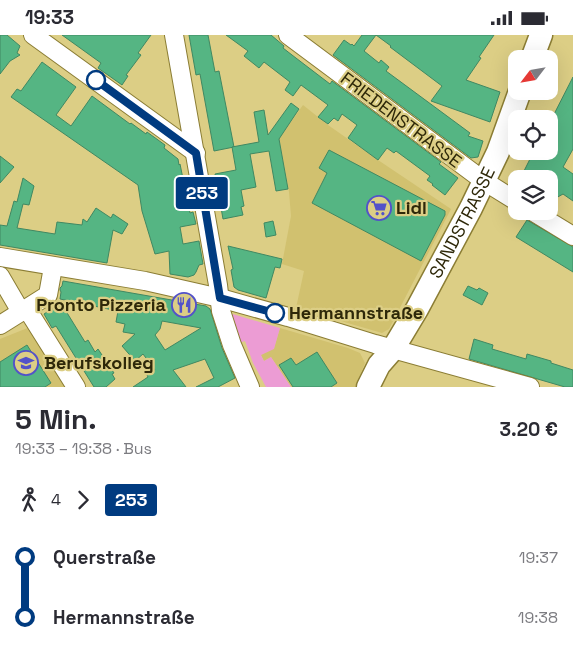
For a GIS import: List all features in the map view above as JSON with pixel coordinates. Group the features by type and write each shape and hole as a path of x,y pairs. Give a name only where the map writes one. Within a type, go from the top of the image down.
{"main road":[{"path":"535,50 540,35"},
{"name":"SANDSTRASSE","path":"368,387 379,365 393,349 434,279 498,152 517,100"},
{"name":"SANDSTRASSE","path":"383,387 390,370 393,349"}],"street":[{"path":"34,35 196,153"},
{"path":"174,35 196,153 221,311 232,345 250,387"},
{"name":"FRIEDENSTRASSE","path":"288,35 484,181 508,196"},
{"path":"549,220 571,232"},
{"path":"0,257 145,281 220,298 530,387"},
{"path":"0,325 48,295 53,267"},
{"path":"0,276 76,387"}],"shaded area":[{"path":"303,105 328,125 451,209 389,329 382,333 296,308 304,271 282,264 291,216 289,192 279,139"},
{"path":"226,312 280,328 274,349 261,355 264,361 271,357 291,387 266,387 253,363 245,341 236,344"},
{"name":"Berufskolleg","path":"30,327 68,387 0,387 0,339"},
{"path":"280,328 360,353 365,363 355,387 291,387 271,357 264,361 261,355 274,348"}],"building":[{"path":"0,35 7,35 20,46 17,53 20,55 10,61 0,74"},
{"path":"62,35 151,35 138,53 141,55 126,75 128,76 122,85 98,68 101,63"},
{"path":"189,35 208,35 215,72 219,71 234,147 214,151 200,74 196,75"},
{"path":"226,35 271,35 292,55 330,84 332,81 441,162 439,164 458,178 445,195 427,180 430,176 396,151 394,153 387,148 378,160 348,138 357,125 342,114 338,121 334,118 328,124 318,117 328,105 301,85 293,96 285,90 290,82 264,62 259,68 244,56 248,51"},
{"path":"362,35 376,35 364,51 379,63 381,60 389,67 386,71 470,133 468,136 483,141 478,157 471,158 333,55 344,40 354,46"},
{"path":"376,35 494,35 466,80 500,92 490,122 431,101 442,86"},
{"path":"42,62 76,87 56,115 71,126 92,96 130,124 146,134 147,132 165,145 164,148 178,159 190,213 193,212 196,224 180,227 183,244 199,241 203,264 199,265 194,275 188,277 170,274 169,251 155,254 142,211 138,185 11,97 17,89 21,91"},
{"path":"573,77 573,149 563,167 573,174 573,201 563,194 558,197 558,170 524,170 530,160 558,160 558,110 556,110"},
{"path":"291,103 299,109 279,139 288,189 276,191 269,151 250,154 256,187 241,190 244,206 241,207 243,215 223,219 215,174 236,170 232,147 259,142 254,112 264,110 268,135"},
{"name":"Lidl","path":"329,150 445,211 445,215 421,261 312,203 327,173 319,168"},
{"path":"0,156 14,167 0,183"},
{"path":"23,178 34,186 29,205 23,204 17,228 55,234 57,222 82,225 83,219 87,222 96,208 111,218 113,214 128,224 122,234 113,230 107,263 0,245 0,225 7,226 14,201 17,202"},
{"path":"527,220 573,247 573,272 516,237"},
{"path":"273,221 276,235 266,237 264,223"},
{"path":"228,246 282,259 280,268 275,267 266,298 238,290 234,287 231,270 233,269"},
{"path":"63,281 206,306 210,309 222,348 235,378 218,387 196,387 214,378 205,359 173,370 186,387 133,387 155,370 143,354 135,361 122,346 135,334 123,332 125,324 116,322 118,311 60,299 60,288","holes":["162,321 201,328 165,350 155,335 160,329"]},
{"path":"468,286 477,290 479,288 488,293 482,305 463,295"},
{"path":"61,303 85,342 88,340 95,352 98,349 114,373 112,374 115,379 106,387 94,387 56,326 52,328 44,314"},
{"path":"474,339 493,345 492,349 526,359 527,354 573,370 573,387 565,387 469,359"},
{"path":"27,345 51,383 45,387 0,387 0,362"},
{"path":"317,352 337,383 331,387 293,387 279,365 291,358 296,365"}],"bus line":[{"name":"253","path":"96,80 196,153 220,298 275,313"}],"place":[{"name":"Lidl","path":"379,208"},
{"name":"Pronto Pizzeria","path":"184,305"},
{"name":"Hermannstraße","path":"275,313"},
{"name":"Berufskolleg","path":"26,363"}]}
